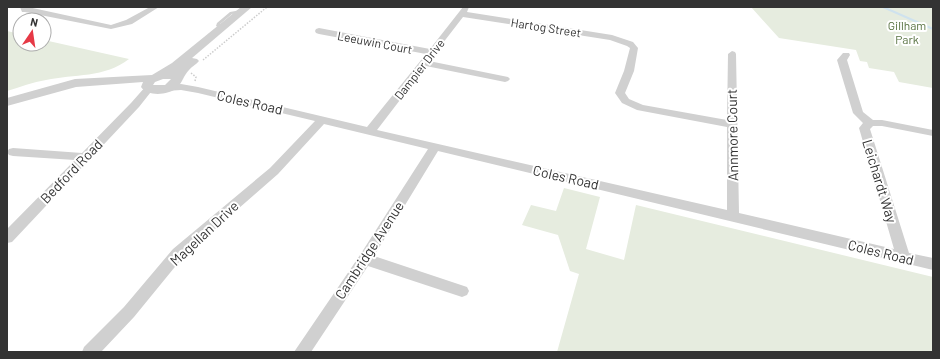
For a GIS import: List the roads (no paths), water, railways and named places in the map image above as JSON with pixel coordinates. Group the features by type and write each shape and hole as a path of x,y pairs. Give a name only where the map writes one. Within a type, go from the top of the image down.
{"street":[{"path":"24,7 24,10 110,27 120,26 132,22 155,7"},
{"path":"152,83 155,90 166,88 174,84 186,66 258,7"},
{"name":"Bedford Road","path":"7,238 135,105 152,83 244,9"},
{"name":"Hartog Street","path":"465,10 612,38 630,44 634,48 633,53 620,93 622,98 628,104 641,108 731,124"},
{"name":"Dampier Drive","path":"371,130 465,10"},
{"name":"Leeuwin Court","path":"319,31 432,52"},
{"name":"Annmore Court","path":"732,54 731,124 733,216"},
{"path":"846,55 842,60 858,113 870,123"},
{"path":"424,63 505,79"},
{"path":"7,108 36,99 68,92 152,83 170,75 175,76 177,80"},
{"name":"Coles Road","path":"177,80 323,120 371,130 435,147 933,264"},
{"path":"7,102 50,89 82,82 152,83"},
{"name":"Coles Road","path":"166,88 196,86"},
{"name":"Bedford Road","path":"135,105 166,88"},
{"name":"Magellan Drive","path":"90,352 136,304 178,254 274,171 323,120"},
{"name":"Leichardt Way","path":"903,257 864,128 870,123 882,123 933,133"},
{"name":"Cambridge Avenue","path":"302,352 365,259 435,147"},
{"path":"13,152 84,157"},
{"path":"365,259 462,291"}],"waterway":[{"path":"883,7 933,29"}],"park label":[{"name":"Gillham Park","path":"907,32"}]}
